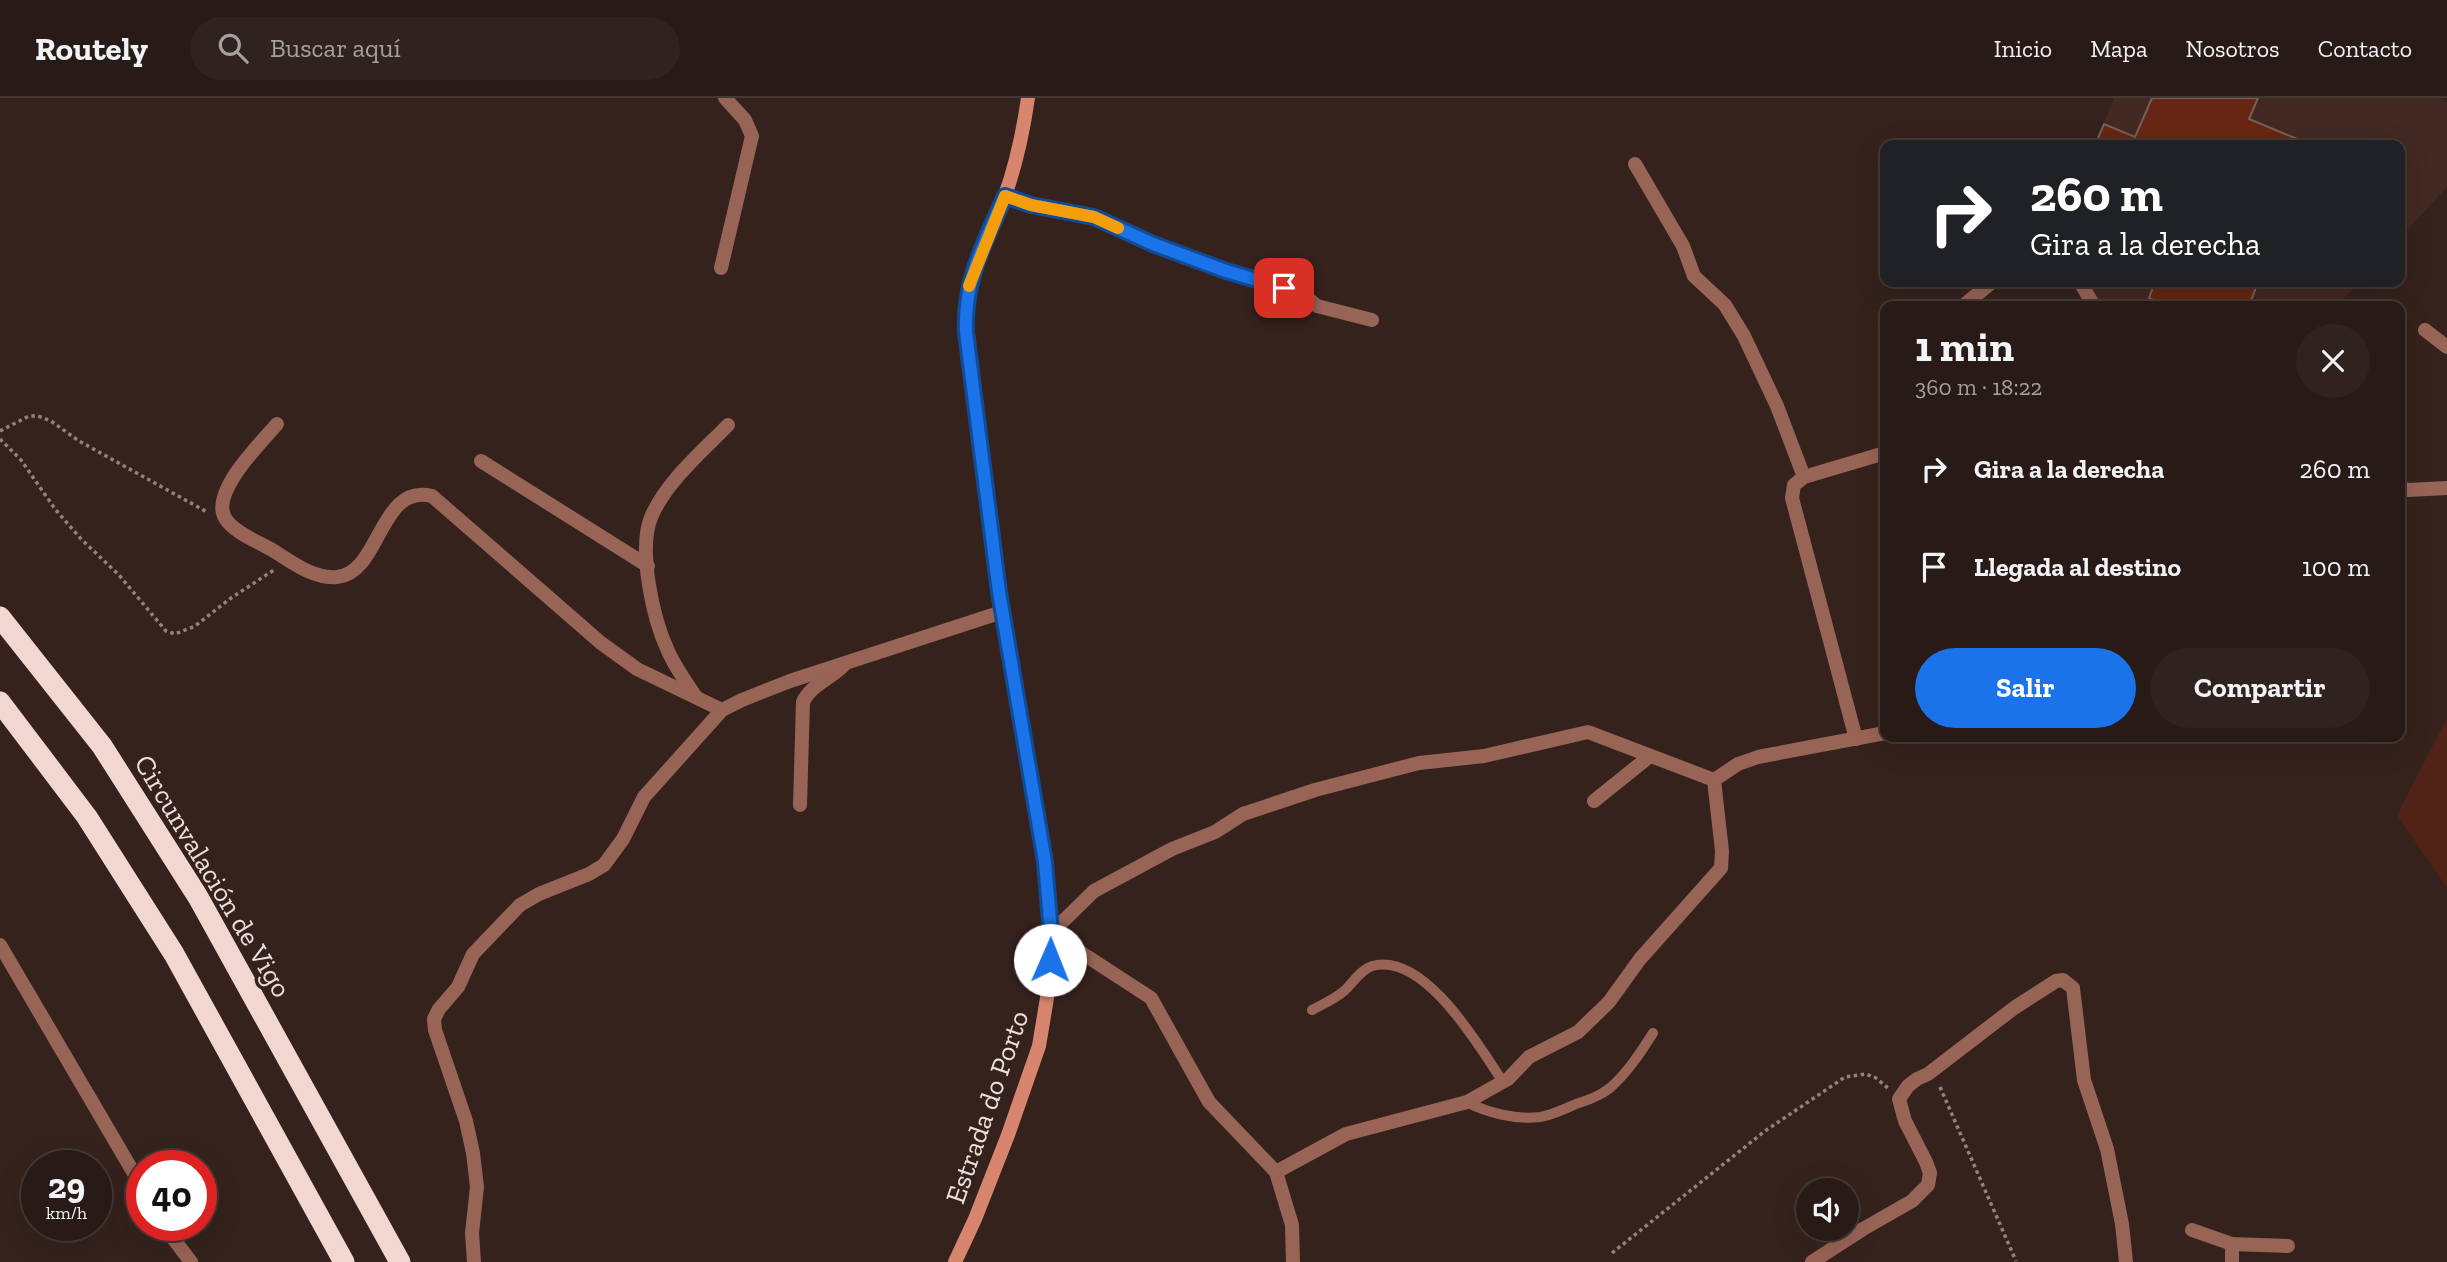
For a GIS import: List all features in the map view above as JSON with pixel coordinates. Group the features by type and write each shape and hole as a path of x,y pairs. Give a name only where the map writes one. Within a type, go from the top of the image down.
{"highway":[{"name":"Circunvalación de Vigo","path":"0,617 102,746 198,897 400,1262"},
{"path":"0,702 87,817 174,954 344,1262"}],"street":[{"path":"721,268 752,136 745,120 725,98"},
{"name":"Estrada do Porto","path":"955,1262 1008,1135 1039,1046 1047,1006 1051,933 1045,862 1002,612 965,310 971,278 1005,196 1023,132 1028,98"},
{"path":"1634,164 1683,246 1694,276 1725,305 1744,335 1777,406 1804,477"},
{"path":"1005,196 1031,205 1094,217 1153,244 1303,295 1317,306 1372,320"},
{"path":"1969,301 1986,287"},
{"path":"2426,330 2447,347"},
{"path":"277,424 236,473 222,499 225,518 238,530 316,575 338,577 358,566 395,509 404,500 420,494 432,496 601,643 637,668 722,710"},
{"path":"696,697 668,653 658,627 648,566 649,527 658,504 673,483 728,425"},
{"path":"1856,739 1791,498 1794,485 1804,477 1880,454"},
{"path":"481,461 648,566"},
{"path":"2405,489 2447,488"},
{"path":"474,1262 472,1233 477,1186 473,1153 466,1121 435,1030 434,1018 458,987 473,954 520,905 604,865 613,855 644,797 722,710 790,681 1002,612"},
{"path":"800,805 803,702 809,692 847,663"},
{"path":"1293,1262 1292,1225 1276,1172 1209,1102 1151,998 1051,933 1094,891 1172,849 1214,831 1242,814 1315,790 1419,763 1484,756 1588,732 1714,780"},
{"path":"1714,780 1738,764 1758,757 1880,734"},
{"path":"1594,801 1650,756"},
{"path":"1276,1172 1346,1134 1467,1102 1503,1082 1530,1057 1578,1032 1609,1002 1640,958 1721,868 1722,851 1714,780"},
{"path":"0,945 126,1160"},
{"path":"1812,1262 1912,1202 1928,1185 1930,1173 1926,1161 1905,1121 1899,1100 1908,1086 1933,1071 2014,1008 2056,981 2063,980 2073,988 2084,1080 2107,1149 2122,1224 2126,1262"},
{"path":"2192,1230 2232,1244 2288,1246"},
{"path":"175,1241 191,1262"},
{"path":"2232,1244 2232,1262"}],"lane":[{"path":"1312,1010 1345,990 1370,966 1385,964 1401,968 1420,977 1430,986 1464,1025 1503,1082"},
{"path":"1467,1102 1483,1111 1539,1117 1596,1097 1626,1072 1653,1033"}],"path":[{"path":"0,431 29,416 51,421 79,441 215,517 225,518"},
{"path":"0,439 21,460 55,509 81,539 119,575 166,631 175,634 185,632 278,567 292,562"},
{"path":"1933,1071 2016,1261"},
{"path":"1612,1253 1765,1131 1845,1077 1866,1074 1876,1078 1899,1100"}],"shaded area":[{"path":"2114,98 2441,98 2447,102 2447,187 2405,232 2405,140 2097,140"},
{"path":"2089,287 2354,287 2342,301 2098,301"},
{"path":"2447,718 2447,888 2397,815"}],"building":[{"path":"2152,98 2258,98 2249,119 2300,140 2097,140 2104,124 2135,137"},
{"path":"2153,287 2256,287 2251,301 2155,301 2149,298"}],"slow traffic":[{"path":"969,286 1005,196 1031,205 1094,217 1118,228"}],"route":[{"path":"1050,960 1051,933 1045,862 999,592 966,332 965,310 971,278 1005,196 1031,205 1094,217 1153,244 1226,271 1284,288"}]}
